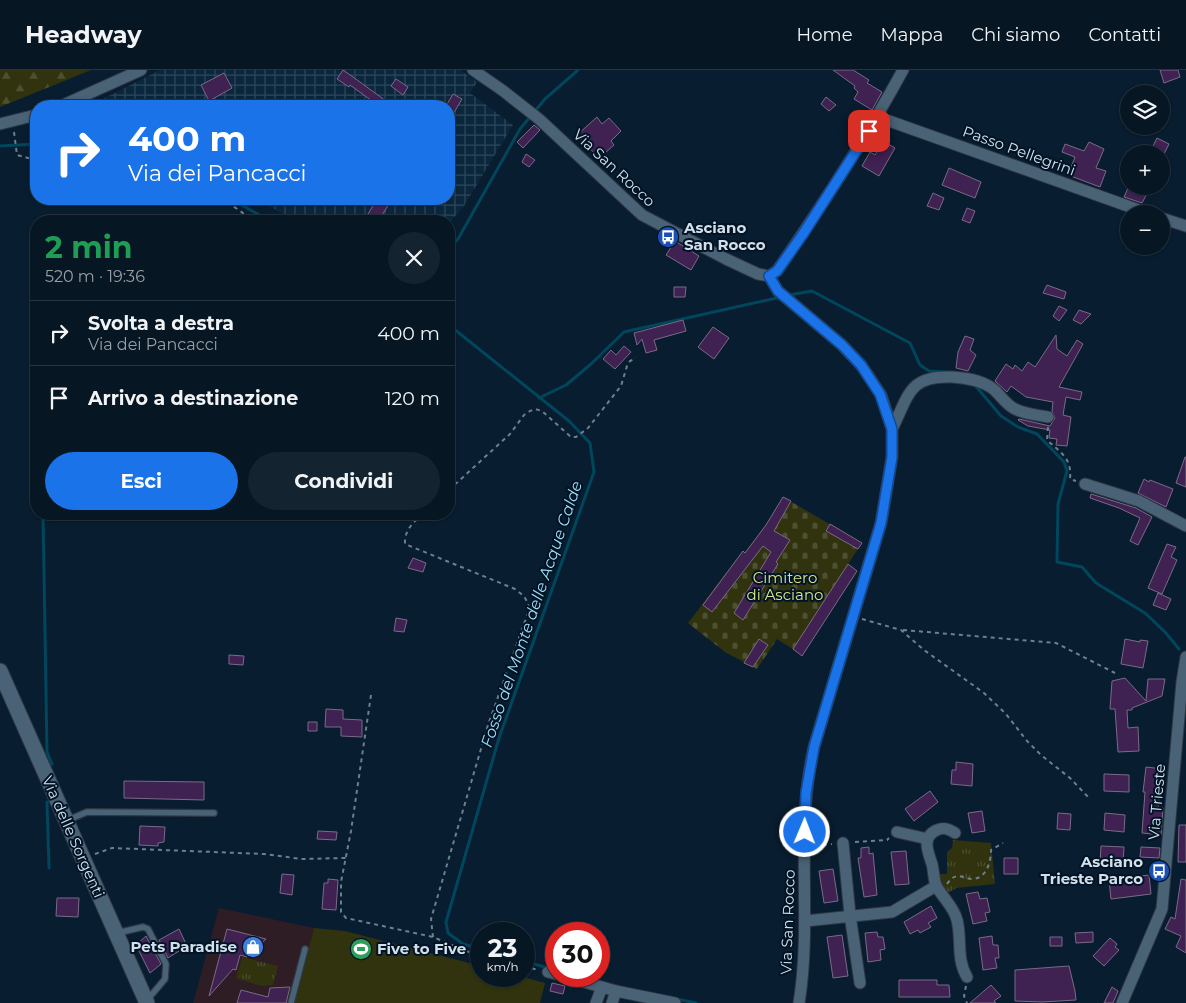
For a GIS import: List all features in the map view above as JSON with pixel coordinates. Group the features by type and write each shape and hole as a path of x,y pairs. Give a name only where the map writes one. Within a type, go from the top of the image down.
{"main road":[{"name":"Via delle Sorgenti","path":"0,671 147,1002"}],"street":[{"path":"74,100 141,70"},
{"name":"Via San Rocco","path":"473,70 539,119 642,215 726,259 758,274 769,276 778,291 826,331 861,365 880,394 892,429 892,457 881,523 814,747 809,770 805,816 805,921 799,1003"},
{"path":"769,276 777,271 803,234 878,117 903,70"},
{"path":"0,124 30,116"},
{"name":"Passo Pellegrini","path":"878,117 1125,205"},
{"path":"1170,221 1186,226"},
{"path":"892,429 912,390 921,381 936,376 980,381 993,388 1014,409 1048,417"},
{"path":"1085,484 1139,502 1186,526"},
{"name":"Via Trieste","path":"1122,1003 1162,909 1181,755 1182,682 1186,657"},
{"path":"955,833 950,829 943,828 931,834 926,845 938,888 948,900 957,919 961,960 967,976"},
{"path":"897,832 928,839"},
{"path":"843,843 850,915 860,983"},
{"path":"805,921 892,912 938,888"},
{"path":"596,1003 602,987 675,1003"},
{"path":"612,1003 616,991"}],"lane":[{"path":"66,821 87,812 214,813"},
{"path":"116,933 143,927 148,929 166,964 164,979 147,1002"},
{"path":"291,1003 305,949"}],"path":[{"path":"15,140 17,155 30,158"},
{"path":"230,205 245,215"},
{"path":"455,484 510,434 530,410 542,411 570,437 576,437 585,430 621,386 627,366 636,358"},
{"path":"1048,417 1047,440 1068,460 1071,468 1070,479 1085,484"},
{"path":"417,520 404,536 405,544 515,589 524,596 529,610 488,725 431,920 433,937"},
{"path":"853,616 901,630 1056,643 1115,672"},
{"path":"901,630 924,650 984,693 1006,714 1027,741 1070,778 1089,798"},
{"path":"371,695 341,882 340,912 346,918 433,937 470,952"},
{"path":"824,845 887,840 897,832"},
{"path":"938,888 953,877 962,876 972,879 981,876 991,860 991,850 1003,843"},
{"path":"85,862 95,854 112,848 264,854 302,859 346,858"},
{"path":"967,976 964,996 967,1003"}],"shaded area":[{"path":"160,70 460,70 477,82 470,93 513,125 464,206 455,216 285,215 267,205 455,205 455,100 101,100"},
{"path":"219,908 314,928 294,1003 193,1003"}],"green space":[{"path":"0,70 91,70 0,107"},
{"name":"Cimitero di Asciano","path":"783,497 862,543 848,564 857,571 802,655 777,639 757,669 725,652 688,623 743,551 745,553 766,525"},
{"path":"953,840 991,843 995,884 956,888 948,893 943,886 939,874 947,874 947,852 952,848"},
{"name":"Five to Five","path":"314,928 345,931 470,963 470,987 535,987 535,980 545,983 540,1003 294,1003"},
{"path":"242,957 278,966 273,985 261,986 236,978"}],"building":[{"path":"343,70 385,100 371,100 350,85 349,87 337,79"},
{"path":"833,70 853,70 869,80 867,83 882,92 872,110 854,99 858,92 854,88 855,86"},
{"path":"1160,70 1178,70 1180,77 1164,83"},
{"path":"224,73 232,88 208,100 201,85"},
{"path":"396,79 408,87 403,95 391,86"},
{"path":"453,94 462,99 455,111 455,100 450,100"},
{"path":"826,97 836,105 829,111 821,104"},
{"path":"597,117 602,124 609,118 621,131 611,141 614,145 598,157 577,135"},
{"path":"534,125 540,130 523,148 517,142"},
{"path":"1157,138 1169,144 1168,145 1154,145"},
{"path":"883,141 895,148 879,176 862,166 870,152 875,155"},
{"path":"1089,142 1104,149 1096,168 1106,171 1100,187 1068,175 1075,157 1062,152 1065,144 1084,151"},
{"path":"526,154 535,160 529,167 522,162"},
{"path":"949,168 981,182 975,198 942,185"},
{"path":"933,193 944,198 939,210 927,206"},
{"path":"1125,195 1146,195 1142,203 1124,197"},
{"path":"373,205 388,205 382,215 368,214"},
{"path":"967,208 975,211 970,223 962,220"},
{"path":"675,241 699,256 691,270 666,255"},
{"path":"1047,285 1066,292 1064,299 1043,293"},
{"path":"674,287 686,287 685,297 674,297"},
{"path":"1059,306 1067,310 1059,321 1053,316"},
{"path":"1079,310 1091,314 1081,324 1073,320"},
{"path":"683,320 686,331 654,340 657,350 646,353 642,339 637,345 634,333"},
{"path":"713,327 729,338 714,359 698,347"},
{"path":"1056,335 1057,349 1067,356 1077,340 1083,344 1059,387 1082,392 1080,400 1066,397 1063,415 1071,417 1067,446 1056,445 1057,439 1049,438 1050,430 1028,426 1018,420 1050,426 1055,418 1052,411 1053,402 1026,397 1011,386 1007,392 995,381 1006,364 1013,369 1015,365 1022,371 1028,362 1035,367"},
{"path":"965,336 974,339 970,350 976,355 968,371 956,368 958,352"},
{"path":"624,346 631,352 615,369 603,359 611,350 616,355"},
{"path":"1186,457 1186,487 1176,483"},
{"path":"1144,479 1173,489 1166,507 1138,493"},
{"path":"1091,494 1136,508 1152,517 1138,545 1130,541 1140,518 1090,498"},
{"path":"783,497 791,501 774,531 790,540 776,562 778,564 743,620 734,613 771,552 763,546 712,612 703,605 743,551 745,553 766,525"},
{"path":"830,524 862,543 858,549 826,531"},
{"path":"1167,544 1176,547 1171,557 1177,560 1162,594 1148,588"},
{"path":"413,558 426,563 423,572 408,568"},
{"path":"848,564 857,571 802,656 793,649"},
{"path":"1158,593 1171,599 1166,610 1153,605"},
{"path":"396,618 407,620 404,632 394,631"},
{"path":"759,639 768,645 753,667 744,663"},
{"path":"1125,639 1140,642 1140,640 1148,641 1143,668 1121,664"},
{"path":"229,655 244,656 243,665 229,664"},
{"path":"1125,678 1146,701 1148,679 1165,679 1162,696 1132,708 1132,710 1127,710 1128,728 1138,727 1139,751 1118,752 1115,709 1110,709 1112,681"},
{"path":"326,709 343,710 343,719 362,720 362,737 341,736 341,727 325,727"},
{"path":"308,722 317,722 317,731 308,731"},
{"path":"956,762 973,764 972,786 951,784 952,770 956,770"},
{"path":"1146,767 1163,769 1158,808 1163,808 1161,835 1142,833"},
{"path":"1104,774 1129,775 1129,792 1104,791"},
{"path":"124,781 204,782 204,800 124,798"},
{"path":"930,791 938,802 914,821 905,809"},
{"path":"982,811 985,831 972,833 968,813"},
{"path":"1058,813 1071,814 1070,830 1057,829"},
{"path":"1105,813 1125,815 1124,832 1104,830"},
{"path":"1179,825 1186,825 1186,862 1178,862"},
{"path":"140,826 165,827 164,842 158,843 158,846 139,845"},
{"path":"318,831 337,832 336,840 317,839"},
{"path":"1101,846 1124,847 1123,864 1100,863"},
{"path":"869,847 869,854 873,853 877,895 864,897 858,858 861,858 861,848"},
{"path":"1141,847 1160,848 1159,858 1140,857"},
{"path":"906,851 909,884 895,885 891,852"},
{"path":"1004,858 1018,858 1018,874 1004,874"},
{"path":"833,869 838,901 824,903 819,871"},
{"path":"282,874 294,875 292,895 280,893"},
{"path":"1149,875 1151,894 1111,899 1109,880"},
{"path":"328,879 338,880 336,910 322,909 324,883 328,883"},
{"path":"1181,879 1186,880 1186,953 1176,947 1181,936 1165,929 1171,917 1175,919"},
{"path":"978,892 980,899 987,898 990,912 985,913 987,921 973,924 966,894"},
{"path":"57,898 79,898 78,917 56,916"},
{"path":"931,906 937,918 928,923 931,927 920,933 918,930 910,934 904,922"},
{"path":"179,929 187,946 168,958 159,940"},
{"path":"227,929 266,939 247,957 240,955 236,970 233,969 209,996"},
{"path":"877,932 878,937 883,937 885,949 880,950 881,960 868,962 865,933"},
{"path":"1093,932 1093,942 1076,943 1075,933"},
{"path":"842,935 848,976 833,978 827,937"},
{"path":"146,936 161,964 150,973 136,945"},
{"path":"992,936 993,945 998,945 999,958 995,958 997,968 983,970 979,938"},
{"path":"1050,937 1062,937 1062,946 1050,946"},
{"path":"1110,938 1117,944 1115,947 1119,950 1104,966 1093,956"},
{"path":"1069,966 1076,1000 1015,1001 1015,970"},
{"path":"899,980 937,980 937,985 949,985 950,997 899,997"},
{"path":"991,985 1001,996 994,1001 996,1003 970,1003"},
{"path":"290,987 286,1003 237,1003 241,990 268,997 270,988"},
{"path":"551,987 565,987 563,994 550,991"},
{"path":"1112,987 1118,991 1113,1003 1104,1003"}],"waterway":[{"path":"455,242 520,129 545,99 578,70"},
{"name":"Fosso del Monte delle Acque Calde","path":"0,146 30,144"},
{"name":"Fosso del Monte delle Acque Calde","path":"242,205 259,215"},
{"path":"789,295 812,291 910,343 920,365 929,371 946,372"},
{"path":"539,398 566,385 624,332 781,297"},
{"name":"Fosso del Monte delle Acque Calde","path":"455,330 569,421 590,443 594,472 499,738 446,922 448,933 463,944 470,946"},
{"path":"974,384 1001,416 1018,427 1037,434 1064,462 1067,471 1058,504 1057,562 1082,567 1096,583 1145,613 1179,649"},
{"path":"43,520 47,752 52,764"},
{"path":"47,802 49,868"},
{"name":"Fosso del Monte delle Acque Calde","path":"535,964 545,967"},
{"name":"Fosso del Monte delle Acque Calde","path":"677,999 696,1003"}],"place":[{"name":"Asciano San Rocco","path":"668,237"},
{"name":"Asciano Trieste Parco","path":"1159,871"},
{"name":"Pets Paradise","path":"253,947"},
{"name":"Five to Five","path":"361,949"}],"route":[{"path":"805,832 806,793 814,747 881,523 893,444 889,417 880,394 861,365 842,345 778,291 769,276 777,271 803,234 869,131"}]}
